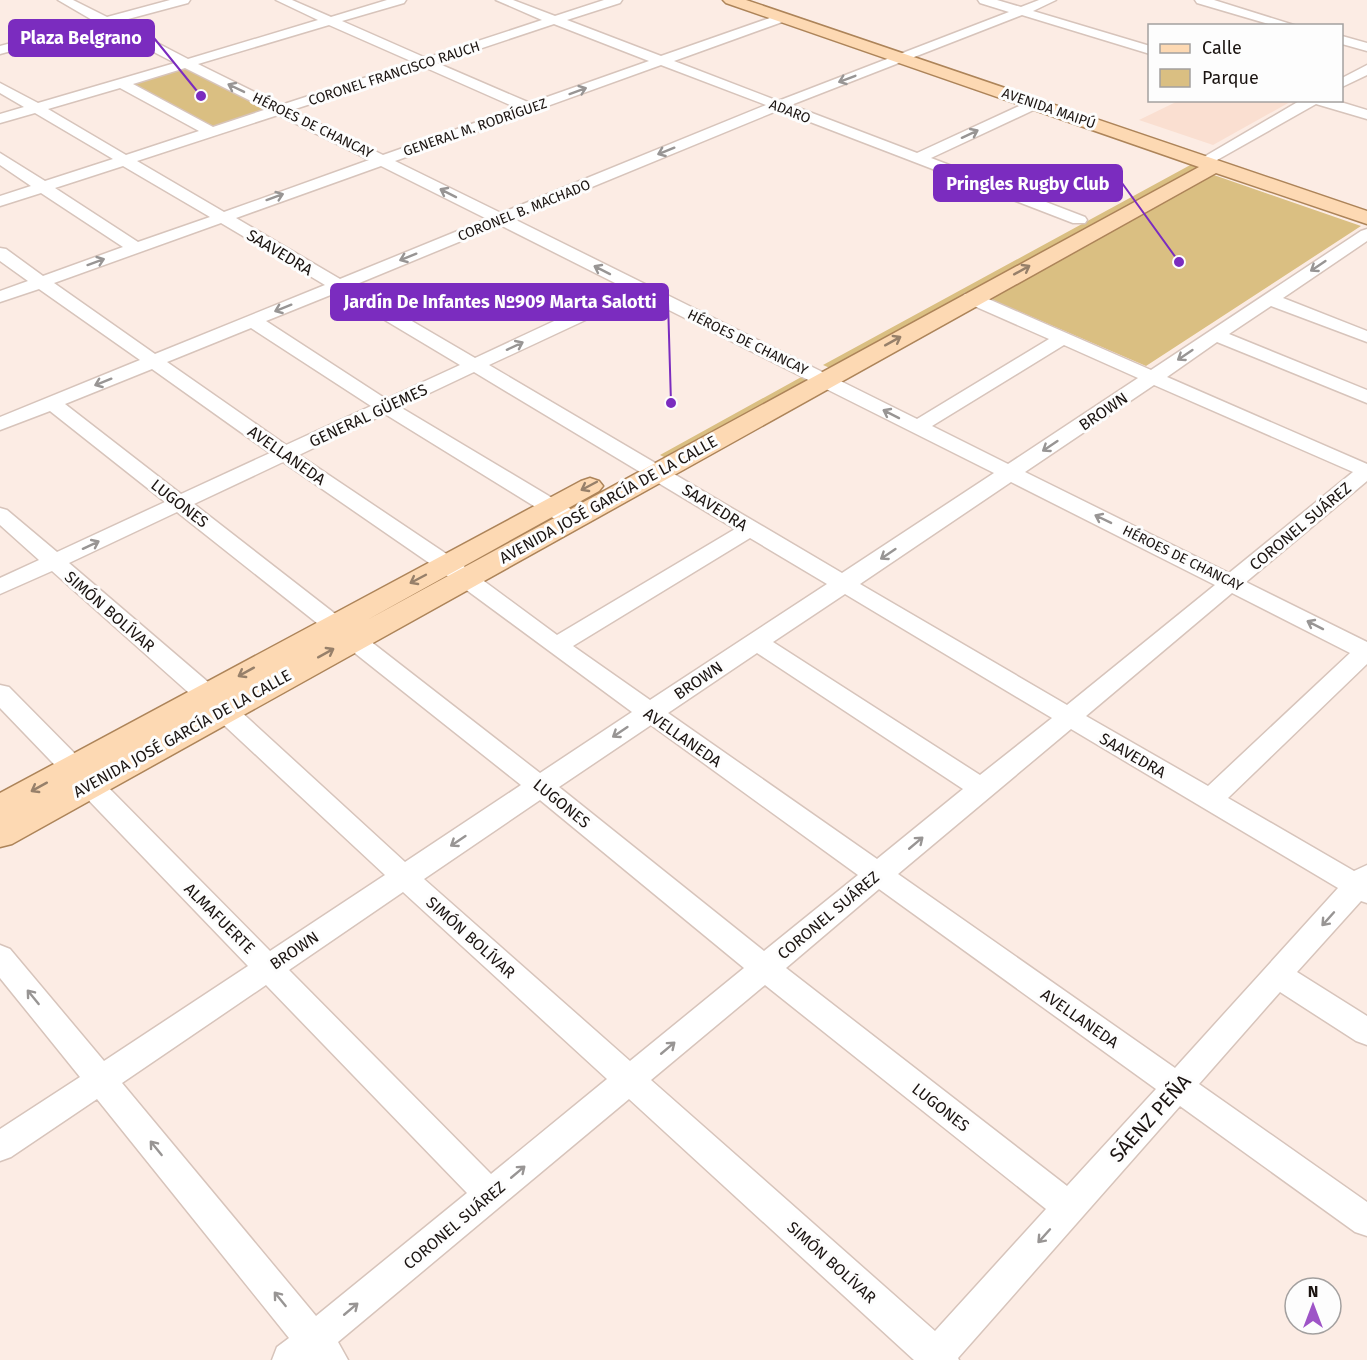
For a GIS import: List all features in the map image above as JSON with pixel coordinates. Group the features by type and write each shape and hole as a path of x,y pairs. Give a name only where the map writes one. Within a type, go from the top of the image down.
{"main road":[{"name":"AVENIDA MAIPÚ","path":"730,0 1367,218"},
{"name":"AVENIDA JOSÉ GARCÍA DE LA CALLE","path":"0,835 80,777 214,702 815,375 1079,220 1205,161"},
{"name":"AVENIDA JOSÉ GARCÍA DE LA CALLE","path":"815,375 971,298 1205,161"},
{"name":"AVENIDA JOSÉ GARCÍA DE LA CALLE","path":"0,808 80,777"}],"street":[{"name":"HÉROES DE CHANCAY","path":"64,0 187,64 1232,582 1366,652"},
{"path":"0,50 184,0"},
{"path":"282,0 530,108"},
{"path":"0,119 400,0"},
{"name":"ADARO","path":"502,0 1079,220"},
{"name":"CORONEL FRANCISCO RAUCH","path":"0,201 616,0"},
{"path":"984,0 1148,50"},
{"name":"CORONEL B. MACHADO","path":"0,424 777,106 1050,0"},
{"path":"1201,0 1284,24"},
{"name":"GENERAL M. RODRÍGUEZ","path":"0,297 781,18"},
{"path":"1343,41 1367,47"},
{"path":"1343,82 1367,69"},
{"path":"122,83 212,132"},
{"name":"SAAVEDRA","path":"0,87 647,466 1210,800 1364,884"},
{"name":"AVENIDA JOSÉ GARCÍA DE LA CALLE","path":"1205,161 1308,102"},
{"path":"1325,102 1367,115"},
{"path":"917,159 1035,104"},
{"path":"0,158 135,248"},
{"name":"BROWN","path":"0,1147 1367,234"},
{"name":"AVELLANEDA","path":"0,253 455,571 650,713 1367,1221"},
{"name":"GENERAL GÜEMES","path":"0,587 639,288"},
{"path":"971,298 1367,471"},
{"path":"1269,299 1367,337"},
{"path":"253,321 386,407 561,513"},
{"path":"1215,335 1367,397"},
{"path":"917,427 1062,339"},
{"name":"LUGONES","path":"52,403 540,786 765,968 1069,1208"},
{"name":"CORONEL SUÁREZ","path":"311,1353 490,1195 1367,471"},
{"name":"SIMÓN BOLÍVAR","path":"0,514 214,702 936,1359"},
{"path":"556,646 750,529"},
{"path":"756,642 982,789"},
{"path":"1210,800 1366,652"},
{"name":"ALMAFUERTE","path":"0,693 490,1195"},
{"name":"SÁENZ PEÑA","path":"936,1359 1177,1087 1364,884"},
{"path":"0,957 100,1080 311,1353"},
{"path":"1278,975 1367,1032"}],"shaded area":[{"path":"1176,102 1290,102 1213,145 1139,120"}],"green space":[{"path":"187,67 273,109 215,128 130,84"},
{"path":"1194,163 1203,166 832,369 823,365"},
{"path":"1211,174 1361,226 1146,366 988,298"},
{"path":"805,375 814,380 670,460 660,455"}],"place":[{"name":"Plaza Belgrano","path":"201,96"},
{"name":"Pringles Rugby Club","path":"1179,262"},
{"name":"Jardín De Infantes Nº909 Marta Salotti","path":"671,403"}]}
